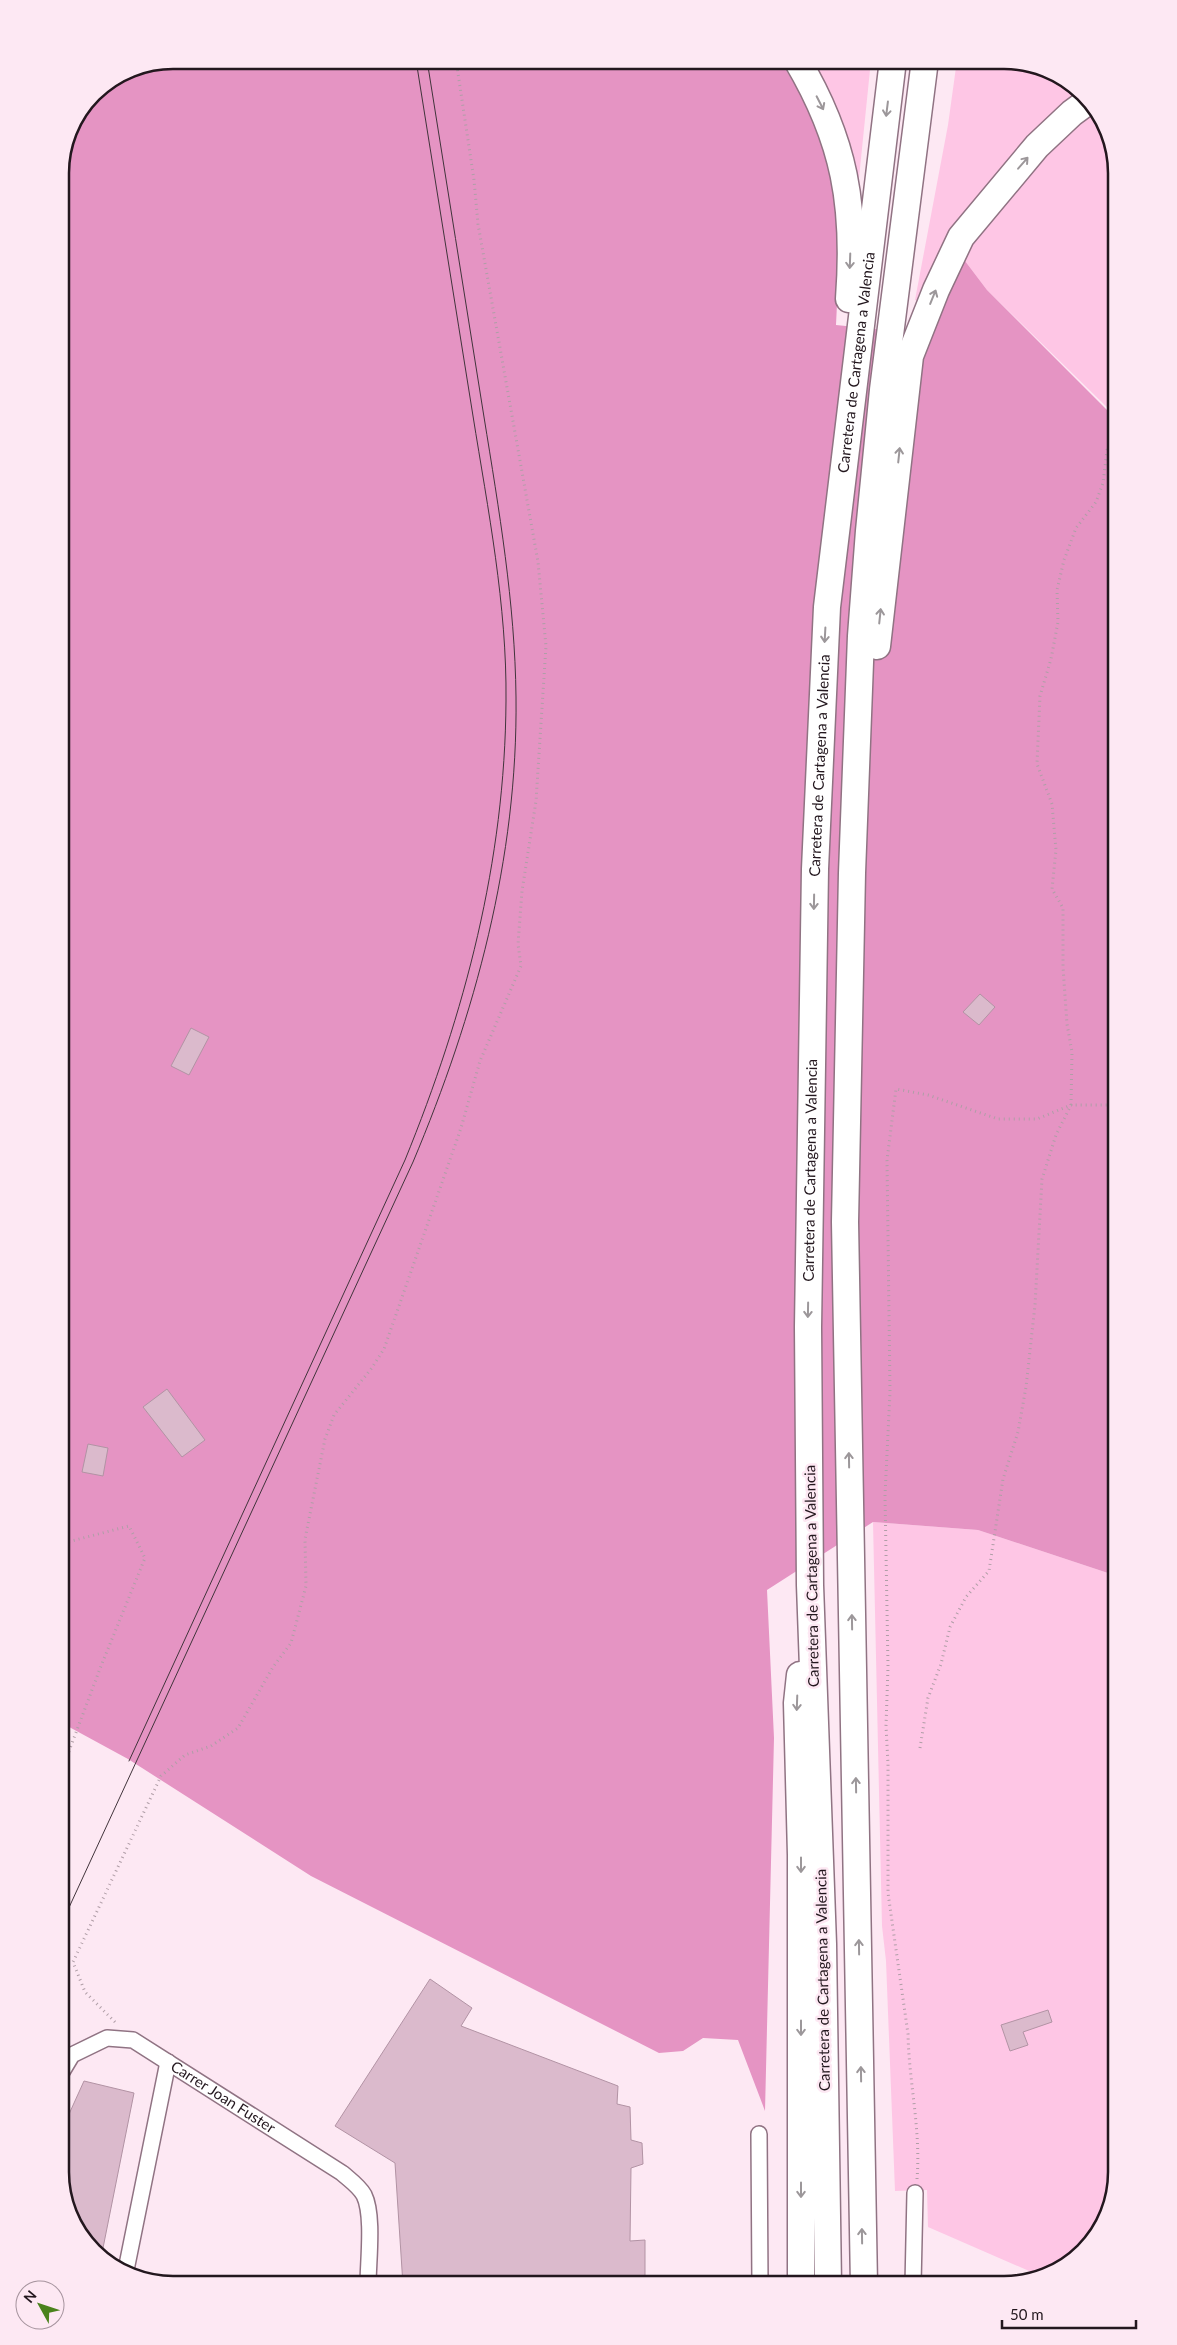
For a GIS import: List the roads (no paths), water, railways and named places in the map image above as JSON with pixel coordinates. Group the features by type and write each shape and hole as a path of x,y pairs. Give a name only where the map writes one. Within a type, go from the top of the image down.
{"highway":[{"path":"802,69 825,114 842,162 851,221 847,322 833,468 827,607"},
{"name":"Carretera de Cartagena a Valencia","path":"828,2276 822,1905 810,1585 808,1317 815,869 827,607 892,69"},
{"name":"Carretera de Cartagena a Valencia","path":"864,2276 846,1321 846,1116 852,873 861,636 869,531 883,390 924,69"},
{"path":"852,873 910,356 936,290 961,237 1038,146 1083,105"},
{"path":"801,2276 801,1855 797,1703 810,1585"}],"street":[{"name":"Carrer Joan Fuster","path":"69,2060 72,2055 107,2038 133,2040 354,2182 364,2196 368,2216 368,2276"},
{"path":"127,2266 168,2062"},
{"path":"759,2134 760,2276"},
{"path":"916,2193 916,2276"}],"tram line":[{"path":"129,1761 405,1160 427,1105 463,992 478,935 489,878 498,820 504,761 506,701 500,593 417,69"},
{"path":"69,1907 413,1162 456,1050 473,993 501,876 515,757 516,697 513,627 495,487 428,69"}]}
